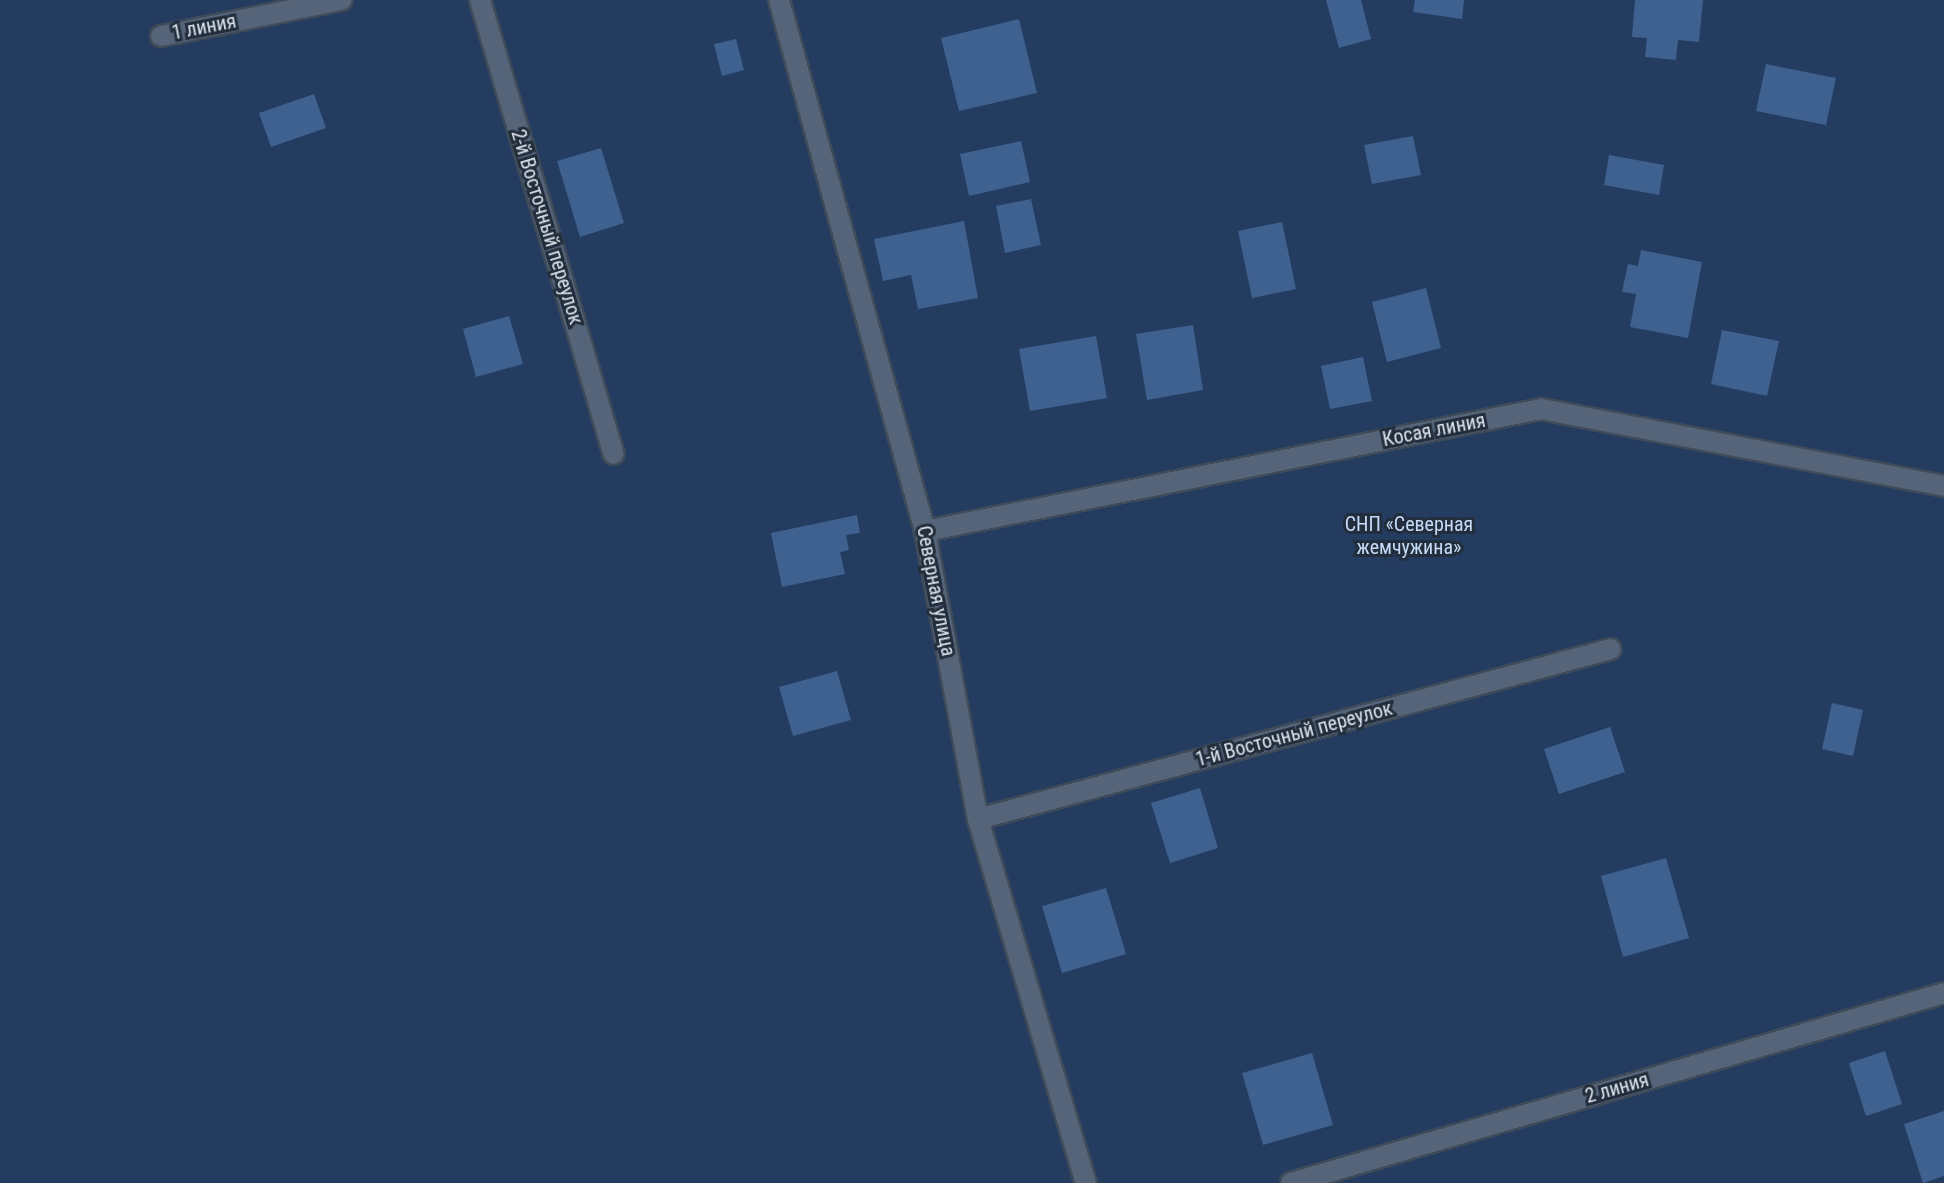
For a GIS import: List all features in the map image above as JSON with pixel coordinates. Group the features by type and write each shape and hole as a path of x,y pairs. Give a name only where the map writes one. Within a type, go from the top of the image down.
{"street":[{"name":"1 линия","path":"161,36 341,0"},
{"name":"2-й Восточный переулок","path":"480,0 614,454"},
{"name":"Северная улица","path":"779,0 925,531 978,819 1086,1183"},
{"name":"Косая линия","path":"925,531 1541,409 1944,486"},
{"name":"1-й Восточный переулок","path":"978,819 1611,649"},
{"name":"2 линия","path":"1291,1183 1944,993"}],"green space":[{"name":"СНП «Северная жемчужина»","path":"0,0 1944,0 1944,1183 0,1183"}],"building":[{"path":"1326,0 1361,0 1371,39 1339,48"},
{"path":"1415,0 1464,0 1462,19 1413,12"},
{"path":"1635,0 1703,0 1699,42 1678,40 1676,60 1645,57 1647,38 1632,37"},
{"path":"1019,19 1037,93 959,111 941,38"},
{"path":"736,39 744,70 722,76 714,44"},
{"path":"1766,64 1836,78 1826,125 1756,111"},
{"path":"314,94 326,128 271,147 259,113"},
{"path":"1413,136 1421,175 1372,184 1364,145"},
{"path":"1021,141 1030,182 969,196 960,154"},
{"path":"601,148 624,223 580,237 557,161"},
{"path":"1609,155 1664,165 1659,195 1604,185"},
{"path":"1031,199 1041,245 1005,253 996,206"},
{"path":"964,221 978,298 918,309 911,275 883,281 874,239"},
{"path":"1282,222 1296,289 1252,298 1238,231"},
{"path":"1641,250 1702,262 1688,338 1630,327 1636,294 1622,292 1628,264 1638,266"},
{"path":"1426,288 1441,348 1387,362 1372,302"},
{"path":"509,316 523,364 476,377 463,329"},
{"path":"1193,325 1203,390 1147,400 1136,334"},
{"path":"1722,330 1779,341 1767,396 1711,384"},
{"path":"1096,336 1107,398 1030,411 1019,349"},
{"path":"1363,357 1372,401 1330,409 1321,366"},
{"path":"857,515 860,533 846,535 849,550 840,552 845,574 782,587 771,533"},
{"path":"837,671 851,720 793,736 779,687"},
{"path":"1832,703 1863,710 1853,756 1822,749"},
{"path":"1610,727 1625,772 1559,794 1544,749"},
{"path":"1200,788 1218,848 1170,863 1151,803"},
{"path":"1666,858 1689,938 1623,957 1601,876"},
{"path":"1106,888 1126,954 1062,973 1042,906"},
{"path":"1885,1051 1902,1104 1866,1116 1849,1063"},
{"path":"1312,1053 1333,1125 1263,1145 1242,1073"},
{"path":"1944,1111 1944,1176 1923,1183 1904,1124"}]}
